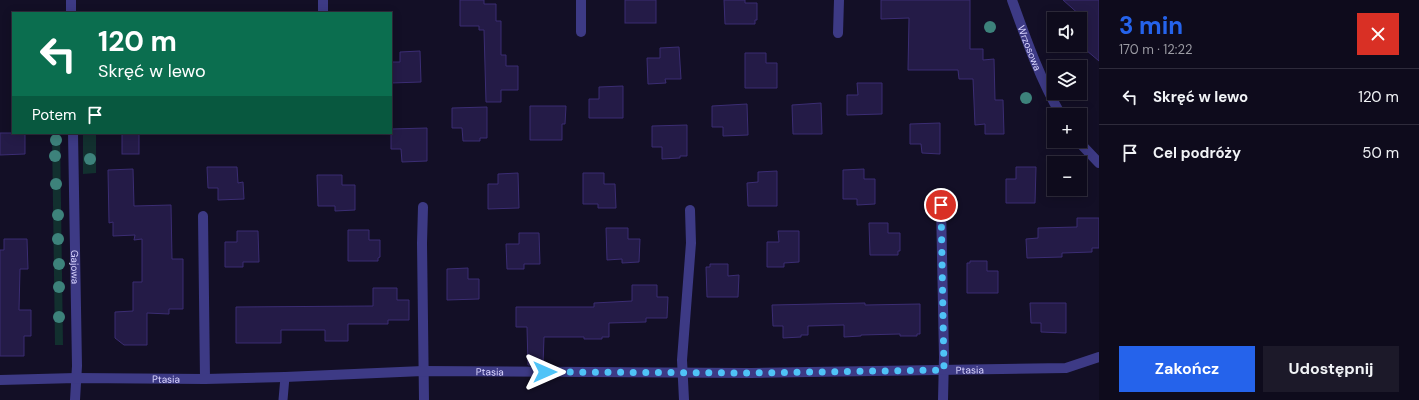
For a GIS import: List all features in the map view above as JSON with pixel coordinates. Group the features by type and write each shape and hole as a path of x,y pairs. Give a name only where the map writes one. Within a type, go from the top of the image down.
{"street":[{"path":"71,0 71,12"},
{"path":"323,0 323,12"},
{"path":"581,0 581,32"},
{"path":"838,33 839,0"},
{"name":"Wrzosowa","path":"1012,0 1049,95 1057,108"},
{"name":"Gajowa","path":"73,134 77,366 75,400"},
{"path":"1085,148 1099,163"},
{"path":"941,205 944,370 943,400"},
{"path":"423,207 424,400"},
{"path":"684,400 682,373 690,243 690,210"},
{"path":"203,216 206,379"},
{"name":"Ptasia","path":"0,380 76,378 206,379 423,371 751,373 1066,368 1099,357"}],"lane":[{"path":"283,400 285,377"}],"green space":[{"path":"52,134 60,134 63,345 55,345"},
{"path":"83,134 96,134 96,173 83,174"}],"building":[{"path":"460,0 484,0 484,4 496,4 496,21 501,21 501,55 506,55 506,66 518,66 518,90 501,90 501,102 486,102 484,30 479,30 479,26 460,26"},
{"path":"625,0 656,0 656,23 625,23"},
{"path":"724,0 745,0 745,3 757,3 757,20 755,20 755,24 725,24"},
{"path":"881,0 970,0 970,49 983,49 983,60 994,59 995,100 1003,100 1004,134 985,134 985,124 975,125 973,79 959,79 958,70 908,70 909,18 881,19"},
{"path":"1063,0 1099,0 1099,61 1087,51 1087,12 1076,12"},
{"path":"679,47 681,79 665,79 666,83 648,84 647,58 660,58 660,48"},
{"path":"420,51 421,82 392,83 392,62 400,62 400,52"},
{"path":"745,53 766,53 766,63 777,63 777,88 745,88"},
{"path":"857,83 882,83 882,114 847,115 847,95 858,95"},
{"path":"623,86 623,118 589,118 589,99 599,99 599,87"},
{"path":"821,103 822,134 793,134 792,105"},
{"path":"747,104 748,135 723,136 723,127 712,127 712,106"},
{"path":"530,106 566,106 565,124 562,124 562,140 530,140"},
{"path":"487,107 487,138 480,138 480,141 463,141 462,128 452,128 452,108"},
{"path":"940,123 940,154 922,153 921,144 910,144 910,124"},
{"path":"687,125 687,156 662,159 662,147 652,147 652,126"},
{"path":"427,128 427,161 402,162 401,149 391,149 392,129"},
{"path":"0,133 25,134 25,154 0,155"},
{"path":"122,134 139,134 139,154 122,154"},
{"path":"207,167 237,167 238,183 243,182 244,199 218,200 218,188 208,188"},
{"path":"1016,167 1036,167 1035,203 1006,203 1006,179 1016,179"},
{"path":"133,169 134,206 171,205 172,259 183,259 183,309 169,309 169,314 147,313 147,345 124,345 115,338 115,312 133,311 133,282 142,282 142,239 134,240 135,235 113,236 113,222 109,223 108,170"},
{"path":"864,169 864,179 875,179 875,204 857,205 857,199 843,199 843,170"},
{"path":"777,171 777,206 748,206 747,183 758,182 758,172"},
{"path":"518,173 519,208 488,209 488,184 498,184 498,174"},
{"path":"583,173 604,173 604,184 615,184 616,208 598,208 598,204 583,204"},
{"path":"317,175 342,175 342,185 355,185 355,210 335,211 335,206 318,206"},
{"path":"1077,218 1099,218 1099,248 1092,248 1092,252 1062,253 1062,257 1027,258 1026,239 1038,238 1038,228 1077,227"},
{"path":"869,223 888,223 888,233 900,233 900,251 898,251 898,255 870,255"},
{"path":"606,228 628,228 628,239 640,239 639,262 622,263 622,259 607,260"},
{"path":"348,230 369,230 369,240 380,240 380,257 378,258 378,261 348,261"},
{"path":"237,231 258,231 259,262 243,262 243,267 225,267 225,242 237,242"},
{"path":"778,231 799,231 799,262 784,263 784,267 767,267 767,242 779,242"},
{"path":"519,233 539,233 540,264 524,264 524,269 507,269 506,244 519,244"},
{"path":"4,239 27,239 28,269 20,269 19,310 31,310 31,336 24,336 24,356 0,356 0,250 4,250"},
{"path":"970,261 987,261 987,271 998,271 998,293 967,293 967,263 970,263"},
{"path":"710,264 728,264 728,276 739,275 738,297 707,297 706,267 710,267"},
{"path":"468,268 468,279 479,279 479,299 447,300 447,269"},
{"path":"632,285 657,285 657,297 668,297 667,318 646,318 646,322 609,323 609,337 602,337 602,339 584,339 584,337 544,337 543,365 528,365 527,327 516,327 516,307 594,307 594,303 632,301"},
{"path":"373,288 397,288 397,300 409,300 409,320 388,320 388,324 348,324 348,341 325,341 325,330 281,330 281,343 236,343 236,307 373,306"},
{"path":"865,303 865,305 920,304 920,334 917,334 917,336 900,336 900,334 844,337 844,325 808,326 808,335 783,338 783,326 773,326 772,305"},
{"path":"1030,303 1066,303 1066,333 1041,332 1041,323 1031,323"}],"route":[{"path":"545,372 751,373 944,370 941,205"}]}
